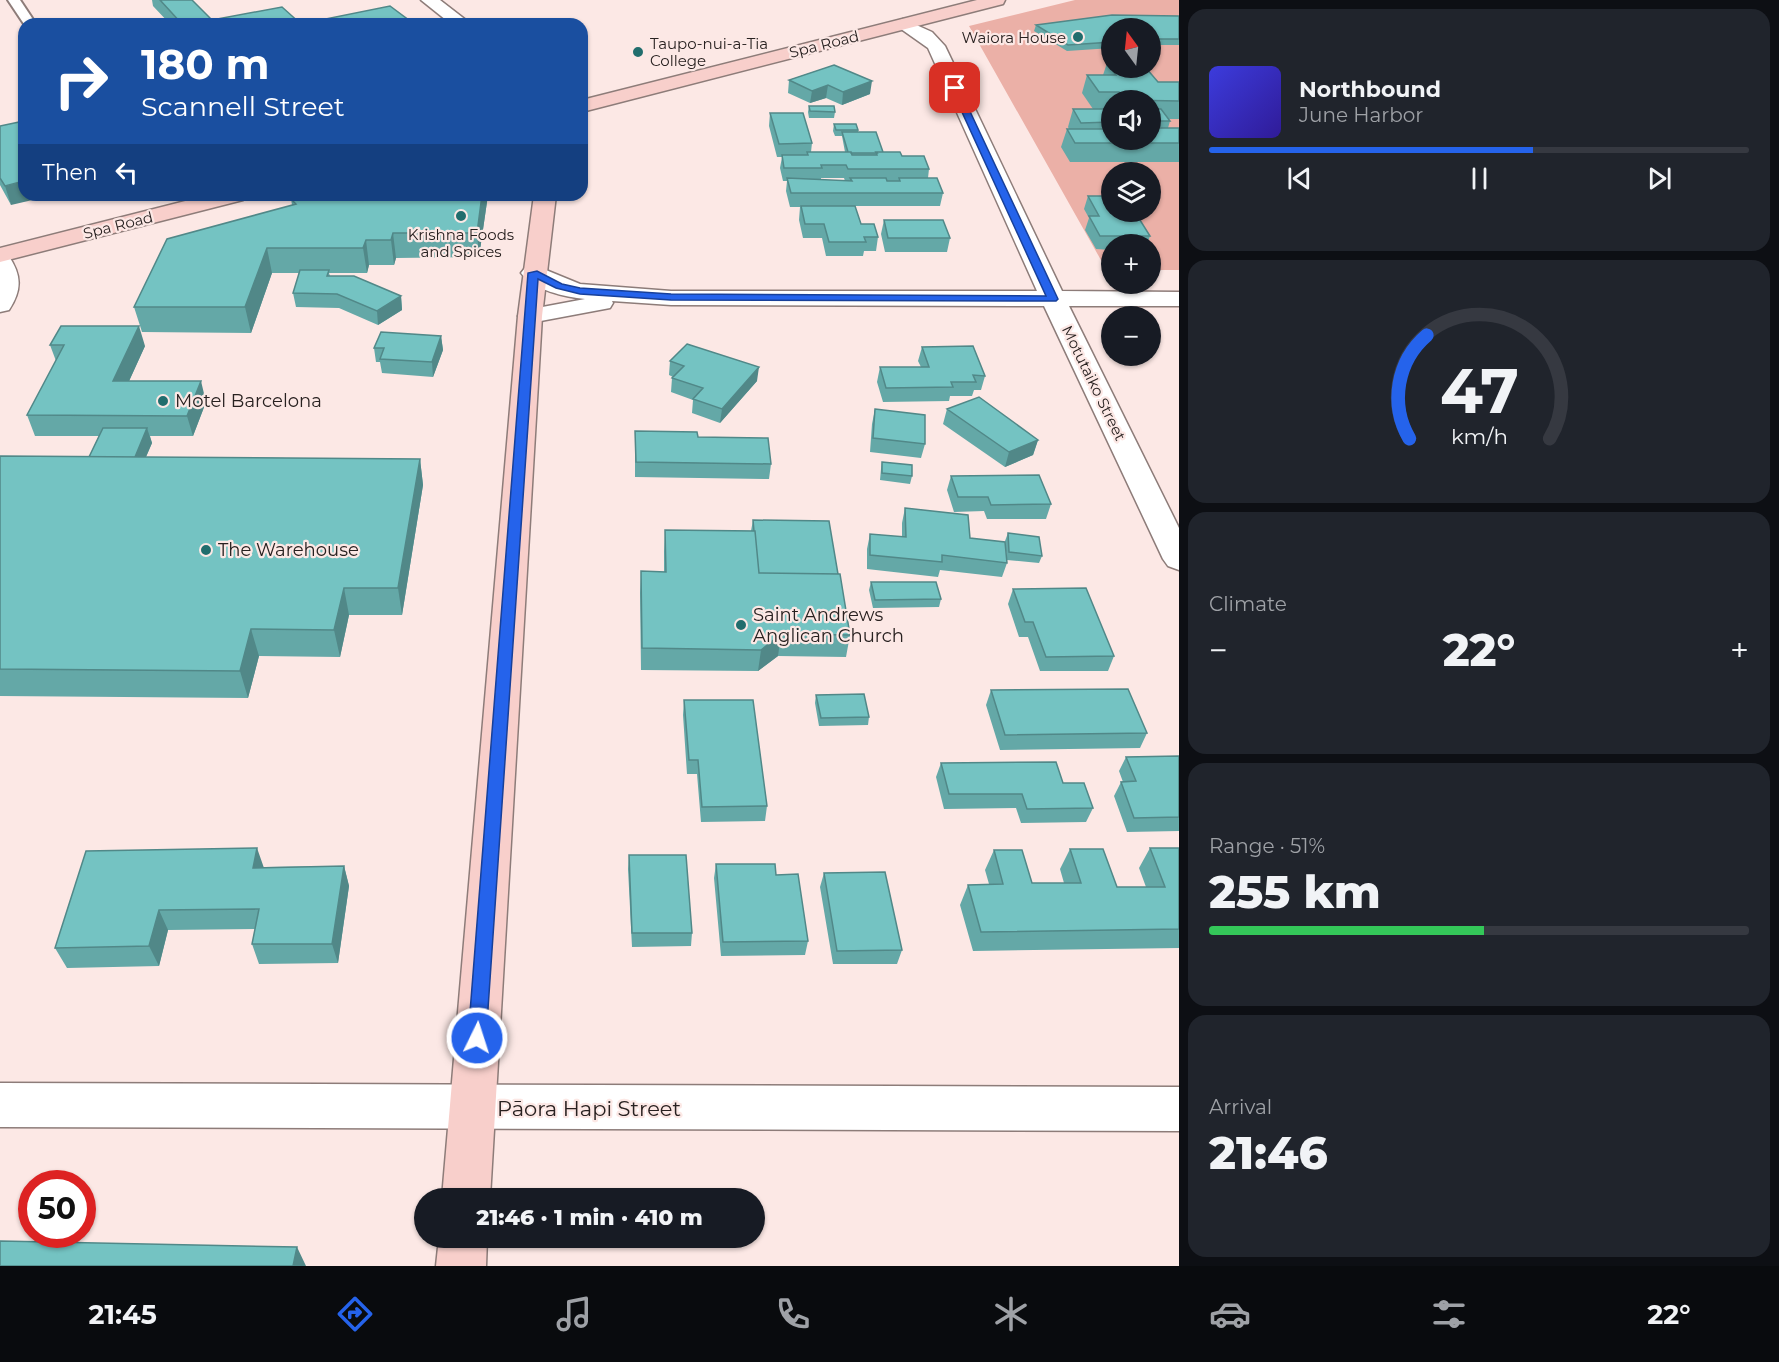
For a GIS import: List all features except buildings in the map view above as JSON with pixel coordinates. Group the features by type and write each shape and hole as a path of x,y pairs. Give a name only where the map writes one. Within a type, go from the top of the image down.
{"main road":[{"name":"Spa Road","path":"588,104 997,0"},
{"name":"Spa Road","path":"0,255 212,201"},
{"path":"467,1188 533,273 544,201"},
{"path":"461,1266 462,1248"}],"street":[{"path":"429,0 454,18"},
{"name":"Motutaiko Street","path":"903,24 926,36 936,46 1053,299 1179,559"},
{"path":"0,260 9,281 0,305"},
{"path":"533,273 559,286 580,291 671,297 1179,298"},
{"path":"530,316 579,305 624,304 671,297"},
{"name":"Pāora Hapi Street","path":"0,1105 1179,1109"}],"lane":[{"path":"14,0 26,18"}],"shaded area":[{"path":"1075,0 1179,0 1179,270 1161,270 1161,234 1101,234 1101,260 969,26"}],"place":[{"name":"Waiora House","path":"1078,37"},
{"name":"Taupo-nui-a-Tia College","path":"638,52"},
{"name":"Krishna Foods and Spices","path":"461,216"},
{"name":"Motel Barcelona","path":"163,401"},
{"name":"The Warehouse","path":"206,550"},
{"name":"Saint Andrews Anglican Church","path":"741,625"}],"route":[{"path":"477,1038 533,273 559,286 580,291 671,297 1053,299 955,88"}]}
